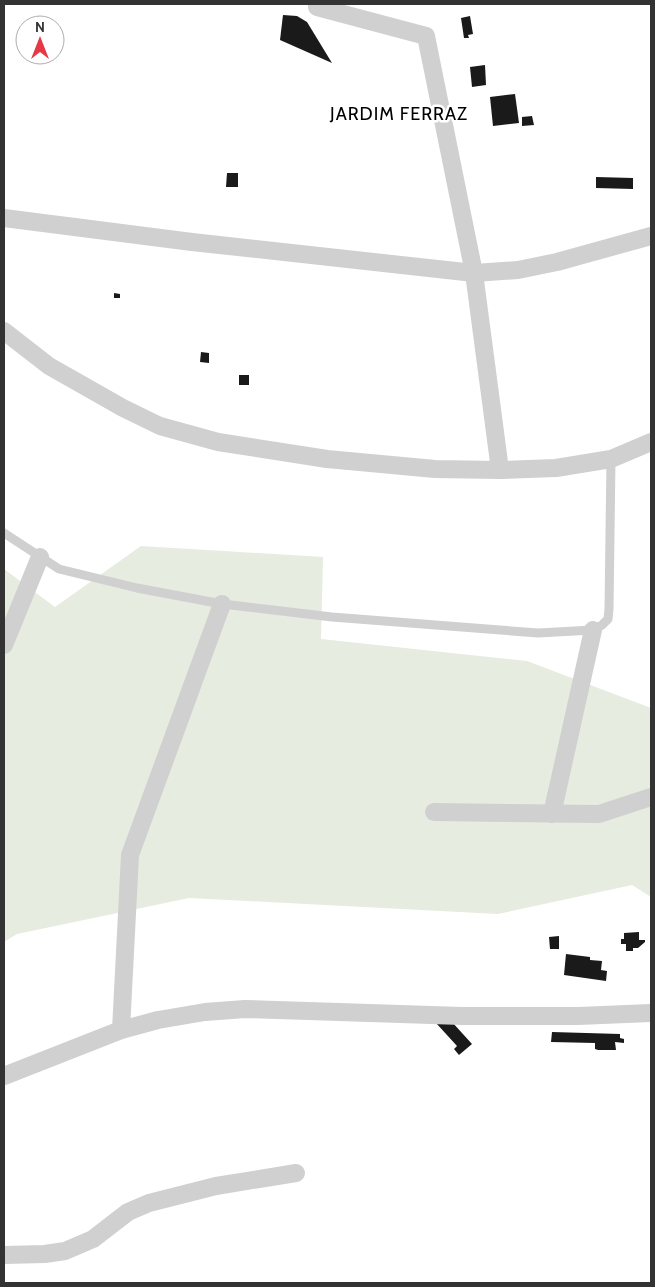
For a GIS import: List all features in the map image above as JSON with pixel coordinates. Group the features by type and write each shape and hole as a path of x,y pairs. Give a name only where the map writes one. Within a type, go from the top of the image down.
{"street":[{"path":"317,7 426,36 474,273 500,470"},
{"path":"4,218 192,242 474,273 518,270 538,266 651,236"},
{"path":"4,331 49,366 92,391 160,426 218,442 327,459 435,469 500,470 556,468 611,459 651,442"},
{"path":"4,645 40,557"},
{"path":"120,1030 130,855 222,604"},
{"path":"552,814 593,630"},
{"path":"434,812 600,814 651,797"},
{"path":"4,1076 120,1030 158,1020 205,1012 245,1009 462,1016 578,1016 651,1013"},
{"path":"4,1255 45,1254 65,1251 93,1239 128,1212 149,1203 216,1186 296,1173"}],"lane":[{"path":"5,535 59,569 137,588 222,604 332,617 538,633 593,630 608,619 611,459"}],"shaded area":[{"path":"141,546 323,557 321,639 527,661 651,708 651,897 632,885 498,914 189,898 17,934 4,942 4,569 55,607"}],"building":[{"path":"283,15 297,16 307,22 332,63 280,40"},
{"path":"470,16 473,34 468,35 469,38 464,38 461,18"},
{"path":"485,65 486,85 472,87 470,67"},
{"path":"515,94 519,123 493,126 490,97"},
{"path":"532,116 534,125 522,126 522,117"},
{"path":"227,173 238,173 238,187 226,187"},
{"path":"596,177 633,178 633,189 596,188"},
{"path":"114,293 120,294 120,298 114,298"},
{"path":"201,352 209,353 209,363 200,362"},
{"path":"239,375 249,375 249,385 239,385"},
{"path":"639,932 639,940 645,940 645,942 638,948 633,948 633,951 626,951 626,944 621,944 621,939 624,939 624,933"},
{"path":"559,936 559,949 550,949 549,937"},
{"path":"566,954 590,957 590,960 602,961 601,970 607,971 606,981 564,975"},
{"path":"452,1022 472,1044 459,1055 454,1049 457,1046 436,1023"},
{"path":"552,1032 620,1034 620,1038 624,1039 624,1043 615,1042 616,1050 598,1050 595,1049 595,1043 551,1042"}],"district":[{"name":"JARDIM FERRAZ","path":"399,114"}]}
